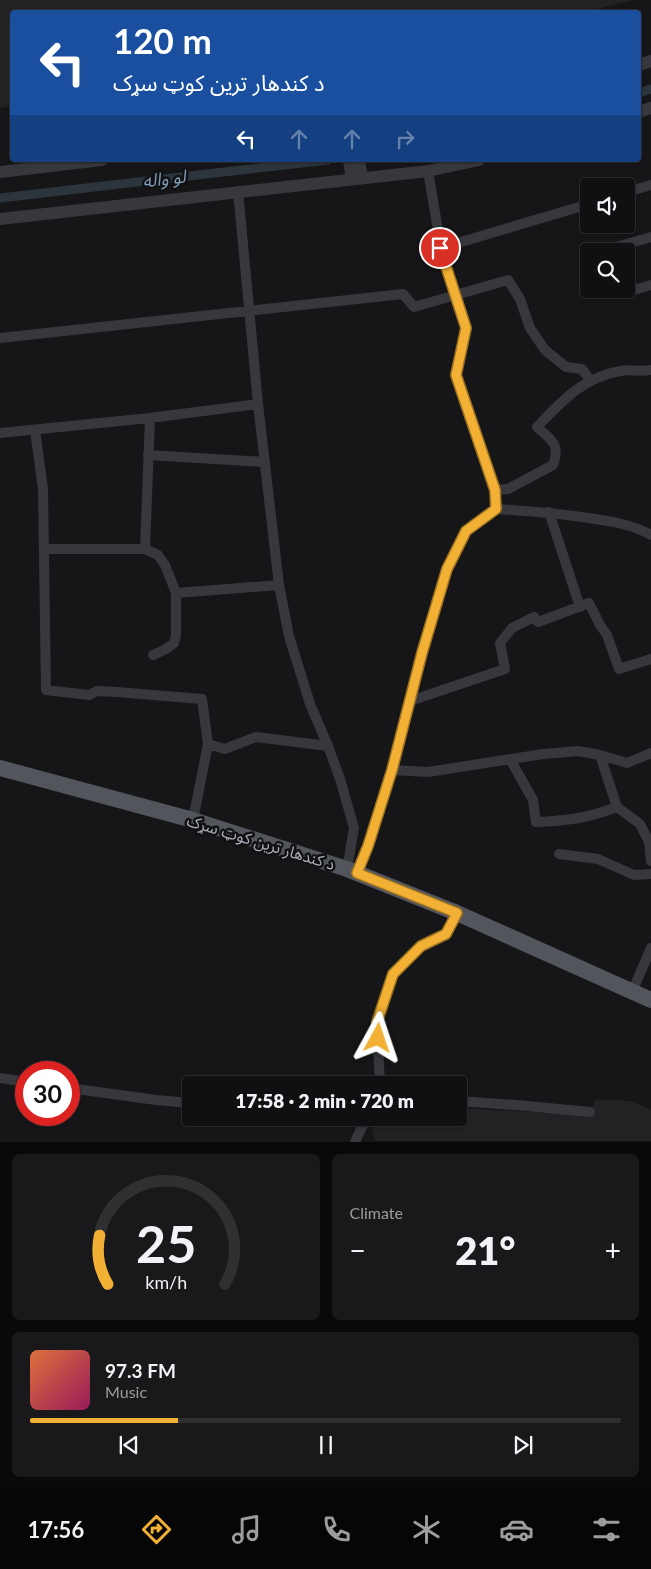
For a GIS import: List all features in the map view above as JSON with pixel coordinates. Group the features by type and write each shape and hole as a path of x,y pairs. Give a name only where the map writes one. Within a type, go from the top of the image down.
{"main road":[{"name":"د کندهار ترين کوټ سړک","path":"0,768 193,820 352,871 457,913 651,1000"}],"street":[{"path":"0,172 85,162"},
{"path":"350,162 357,179"},
{"path":"357,179 359,162"},
{"path":"0,219 428,171 470,162"},
{"path":"428,171 440,248 466,328 456,375 495,490 496,509"},
{"path":"635,189 651,185"},
{"path":"238,191 258,404 280,585 289,636 310,704 340,779 354,828 352,871"},
{"path":"440,248 580,207"},
{"path":"628,243 651,236"},
{"path":"0,338 402,294 414,307 508,280 520,299 530,328 545,350 566,367 582,369 590,380"},
{"path":"635,290 651,285"},
{"path":"495,490 508,488 553,465 557,455 553,441 537,427 562,400 590,380 620,371 651,370"},
{"path":"0,433 150,418 258,404"},
{"path":"145,549 150,418"},
{"path":"35,430 43,489 46,690 89,695 97,691 202,699 208,744 193,820"},
{"path":"148,455 265,462"},
{"path":"352,871 368,846 392,770 422,653 447,569 466,531 496,509 549,512 608,521 642,529 651,535"},
{"path":"549,512 580,607"},
{"path":"44,550 145,549 158,555 166,565 176,593 176,635 174,643 153,655"},
{"path":"176,593 280,585"},
{"path":"410,701 505,670 500,643 512,628 534,616 538,622 589,603 600,626 607,635 619,669 651,659"},
{"path":"208,744 225,749 256,737 328,746"},
{"path":"392,770 428,772 543,754 578,751 627,763 651,753"},
{"path":"600,755 617,807 640,824 649,842 651,861"},
{"path":"510,759 534,800 536,822 560,821 592,816 617,807"},
{"path":"559,854 598,859 634,875 651,874"},
{"path":"380,1076 377,1022 393,974 421,946 446,934 457,913"},
{"path":"632,992 651,948"},
{"path":"0,1078 15,1080"},
{"path":"80,1090 182,1102"},
{"path":"467,1102 590,1112"},
{"path":"355,1142 362,1126"}],"shaded area":[{"path":"0,0 632,0 594,10 10,10 10,106 0,108"},
{"path":"595,1099 632,1101 651,1110 651,1141 375,1141 372,1126 467,1126 467,1108 591,1115"}],"waterway":[{"name":"لو واله","path":"641,92 651,89"},
{"name":"لو واله","path":"0,198 311,162"}],"route":[{"path":"378,1038 377,1022 393,974 421,946 446,934 457,913 357,873 368,846 392,770 422,653 447,569 466,531 496,509 495,490 456,375 466,328 440,248"}]}
